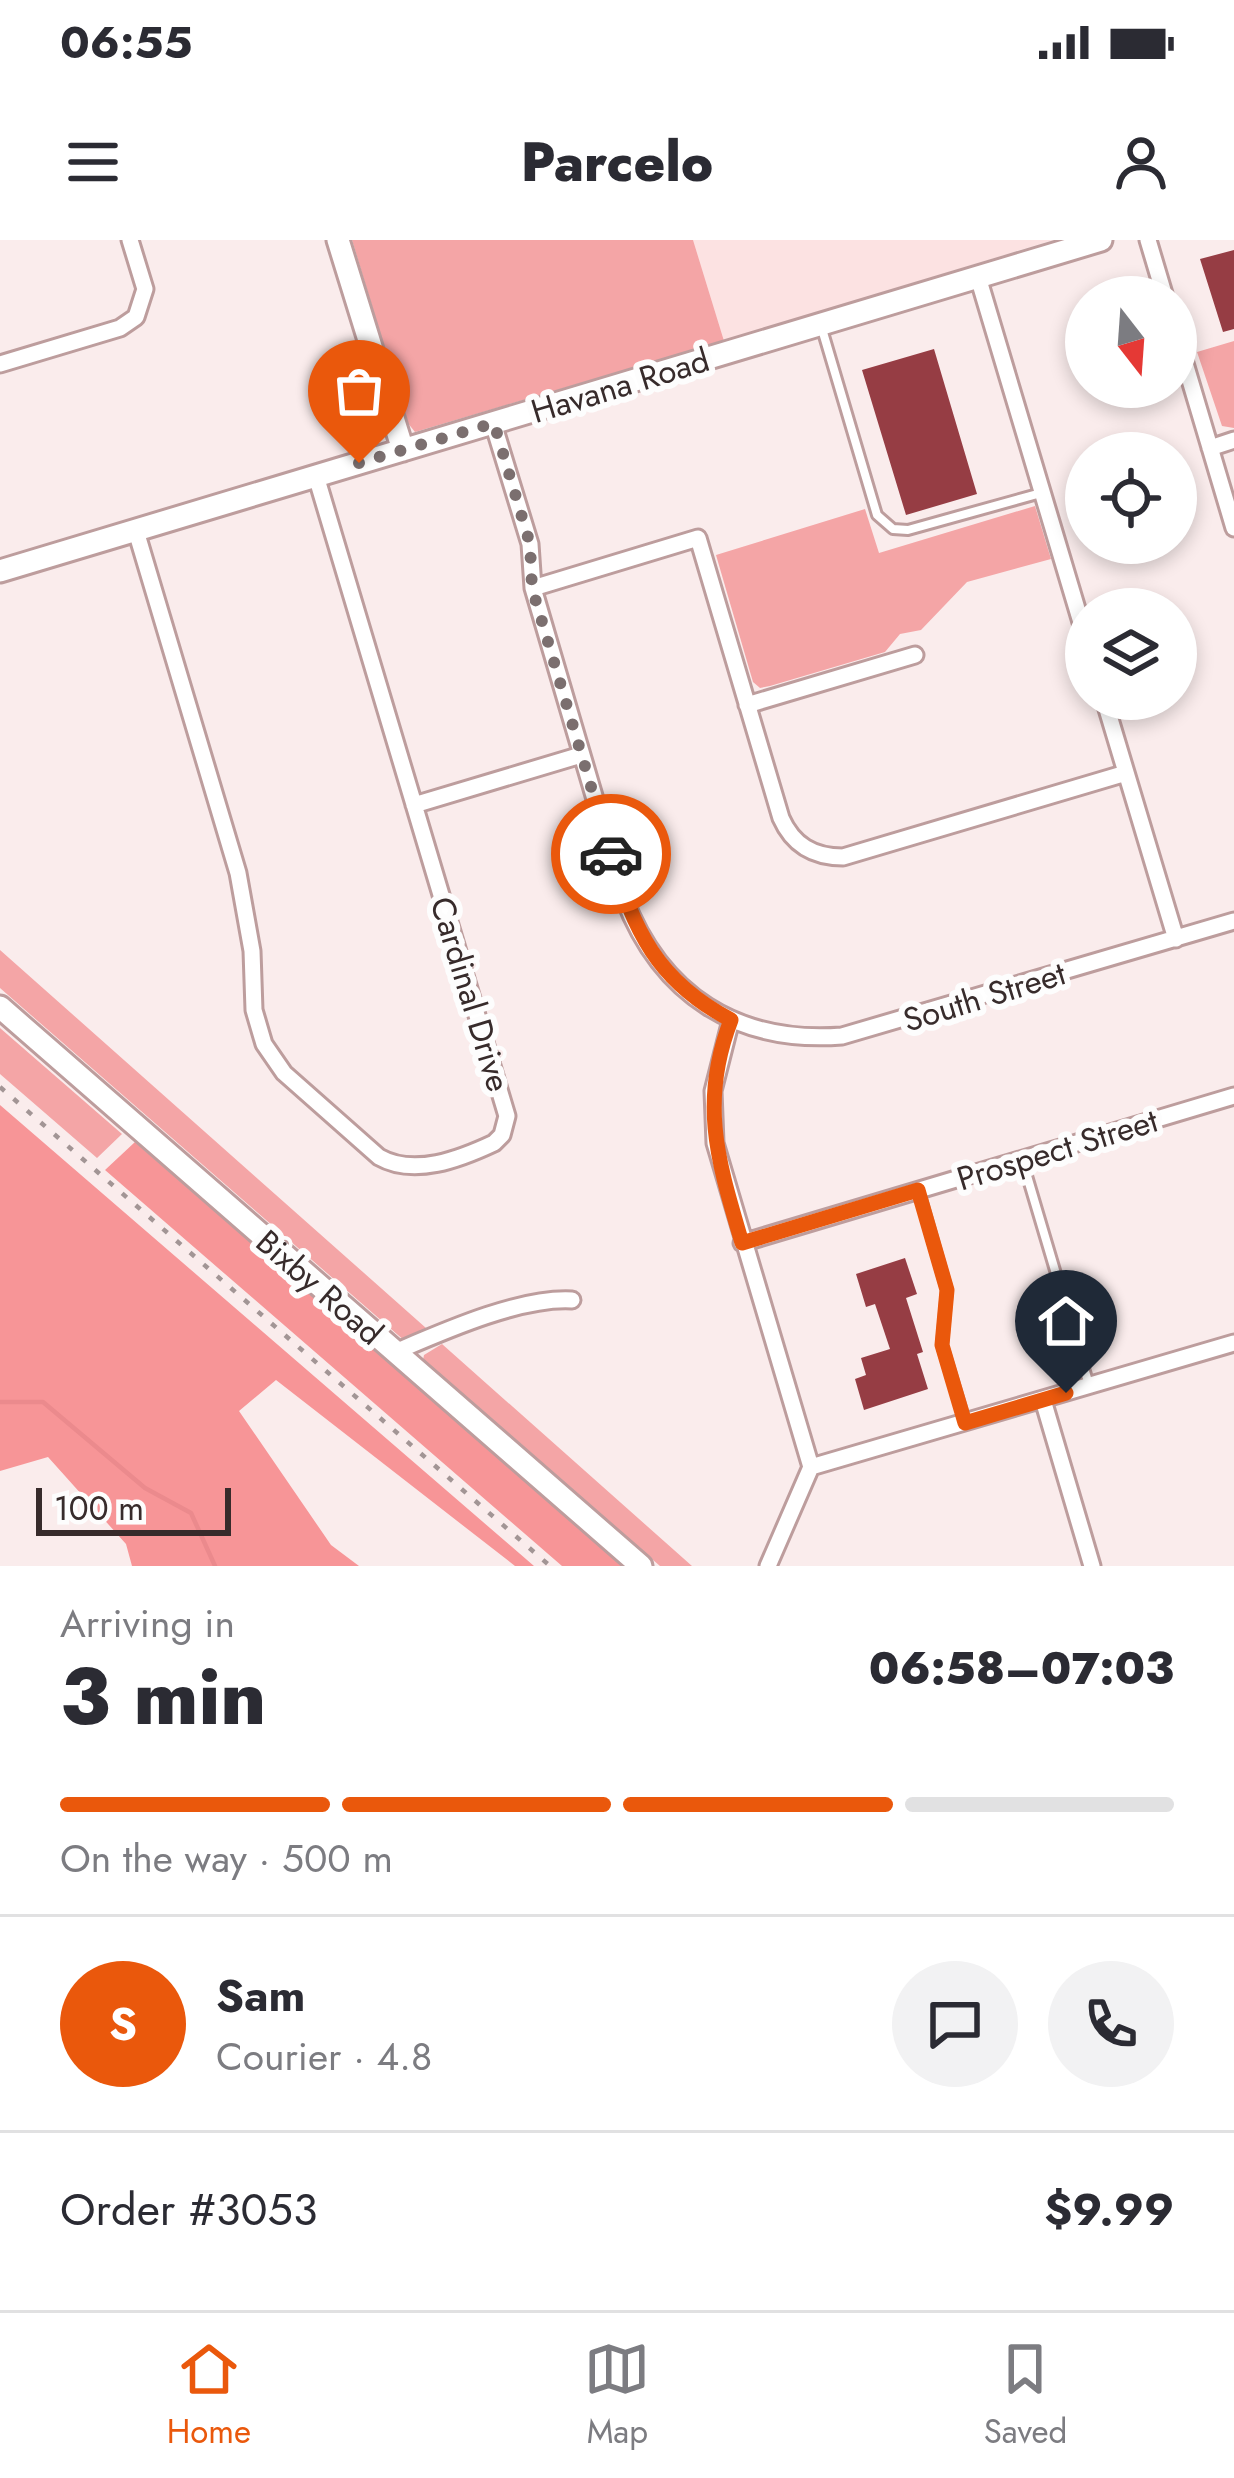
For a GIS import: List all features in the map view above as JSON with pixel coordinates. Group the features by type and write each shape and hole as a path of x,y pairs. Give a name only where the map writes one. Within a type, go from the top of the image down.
{"street":[{"path":"0,364 120,328 136,317 145,289 130,240"},
{"path":"338,240 403,450"},
{"name":"Havana Road","path":"0,571 1101,240"},
{"path":"1148,240 1159,276"},
{"path":"978,277 1071,588"},
{"path":"1197,404 1234,528"},
{"name":"South Street","path":"494,423 530,544 532,588 624,898 646,946 681,987 731,1020 788,1036 842,1036 1234,922"},
{"path":"1210,448 1234,440"},
{"name":"Cardinal Drive","path":"136,531 238,873 252,951 254,1010 264,1044 284,1073 379,1157 410,1168 494,1143 502,1135 507,1116 316,476"},
{"path":"532,588 698,538 786,828 804,848 829,857 1126,772"},
{"path":"747,705 915,655"},
{"path":"1110,720 1176,939"},
{"path":"414,805 581,755"},
{"name":"Bixby Road","path":"0,1007 640,1566"},
{"path":"731,1020 717,1062 712,1113 721,1172 811,1467 768,1566"},
{"name":"Prospect Street","path":"742,1243 1234,1096"},
{"path":"395,1352 441,1332 544,1301 572,1300"},
{"path":"811,1467 1234,1343"},
{"path":"1043,1400 1092,1566"}],"lane":[{"path":"821,324 877,515 893,530 908,530 1042,493"},
{"path":"1022,1160 1090,1386"},
{"path":"918,1190 947,1290 942,1345 965,1423"}],"shaded area":[{"path":"352,240 693,240 724,341 415,432 407,422"},
{"path":"693,240 1053,240 724,341"},
{"path":"1234,341 1234,428 1222,426 1197,352"},
{"path":"1035,506 1051,559 967,582 921,630 900,634 885,652 770,686 760,688 753,682 716,555 865,509 879,553"},
{"path":"0,950 426,1328 406,1342 0,988"},
{"path":"0,1028 122,1134 97,1158 0,1074"},
{"path":"0,1105 534,1566 515,1566 276,1380 239,1411 331,1545 359,1566 132,1566 126,1544 48,1457 0,1471"},
{"path":"135,1142 622,1566 562,1566 105,1170"},
{"path":"442,1344 692,1566 660,1566 423,1360"}],"building":[{"path":"1234,250 1234,329 1223,332 1200,259"},
{"path":"934,349 977,494 906,515 862,370"},
{"path":"905,1258 917,1294 906,1298 923,1352 917,1354 928,1389 864,1410 855,1379 866,1375 861,1358 890,1349 875,1304 866,1307 856,1274"}],"waterway":[{"path":"0,1402 43,1402 145,1488 191,1513 215,1566"}],"railway":[{"path":"0,1087 550,1566"}],"way so far":[{"path":"359,463 494,423 530,544 532,588 611,854"}],"route":[{"path":"611,854 646,946 681,987 731,1020 717,1062 712,1113 721,1172 742,1243 918,1190 947,1290 942,1345 965,1423 1066,1393"}]}
